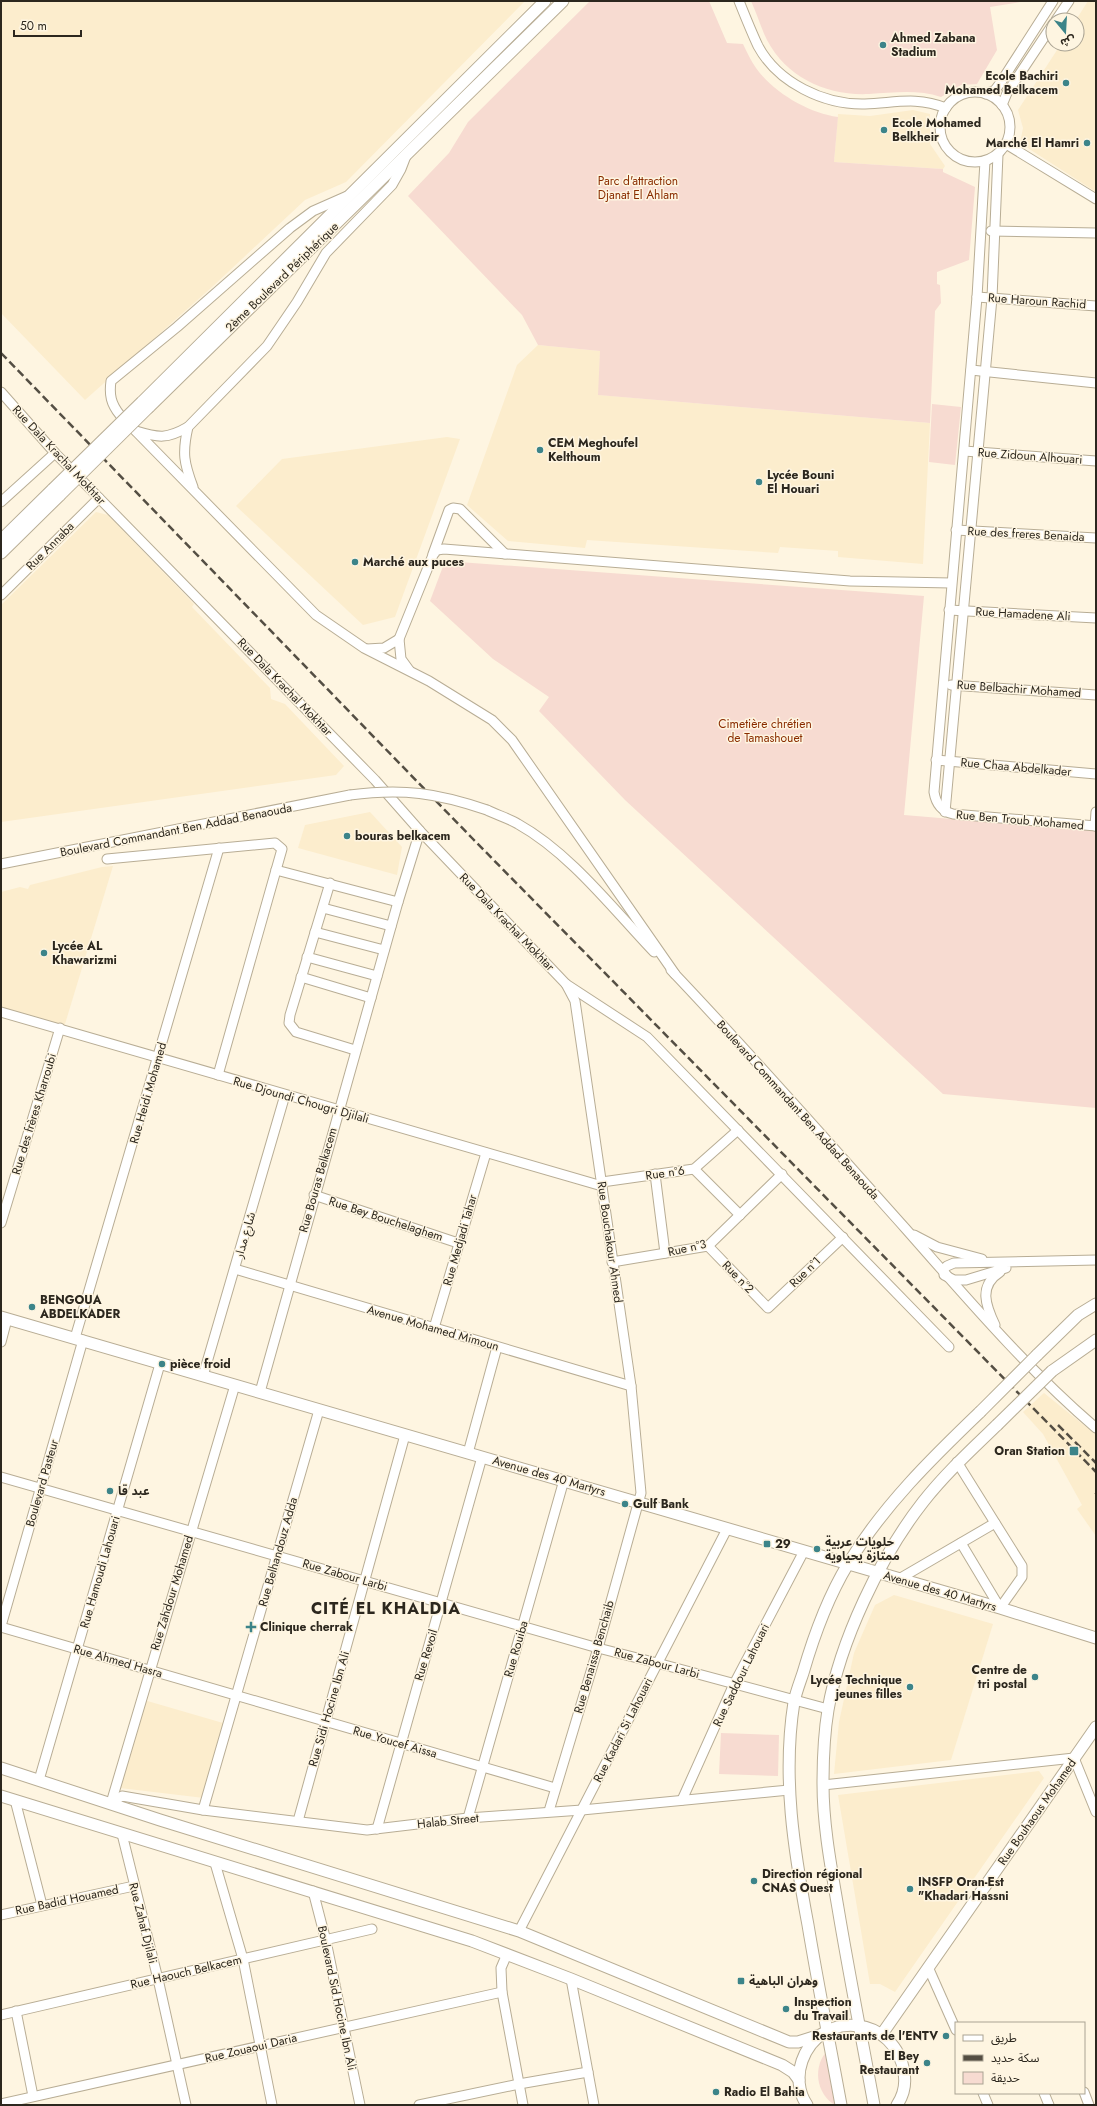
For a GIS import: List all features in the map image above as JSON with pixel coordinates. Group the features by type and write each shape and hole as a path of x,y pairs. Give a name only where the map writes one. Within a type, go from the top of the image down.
{"main road":[{"name":"2ème Boulevard Périphérique","path":"146,404 349,195 545,1"},
{"name":"2ème Boulevard Périphérique","path":"1,553 57,492 146,404 406,156 563,1"},
{"name":"2ème Boulevard Périphérique","path":"1,540 57,492"},
{"path":"841,2105 824,2033 795,1851 789,1790 790,1743 794,1700 819,1625 848,1564 890,1506 915,1477 1037,1355 1078,1315 1096,1304"},
{"name":"Avenue des 40 Martyrs","path":"4,1318 878,1572 1096,1638"},
{"path":"874,2105 828,1843 823,1785 828,1709 840,1664 860,1610 878,1572 900,1535 922,1504 957,1462 1052,1371 1096,1340"},
{"name":"Rue Bouhaous Mohamed","path":"882,2034 1096,1727"},
{"path":"1,1768 519,1931 789,2042 798,2042 841,2026 860,2026 872,2029 882,2034 891,2042 899,2053 904,2065 904,2090 897,2105"},
{"path":"1,1796 215,1863 404,1918 507,1954 571,1978 782,2065 793,2072 799,2080"},
{"path":"807,2105 800,2091 800,2067 804,2055 811,2044 824,2033"}],"street":[{"path":"739,1 758,46 766,58 791,82 808,92 845,102 864,104 905,100 931,102 946,108"},
{"path":"986,94 995,90 1001,82 1053,1"},
{"path":"1061,12 1069,1"},
{"path":"1002,105 1007,93 1045,36"},
{"path":"975,92 986,94 1002,105 1009,117 1010,130 1006,144 998,154 985,161 969,162 953,155 946,147 941,136 940,122 946,108 958,97 975,92"},
{"path":"1006,144 1096,199"},
{"path":"945,812 992,298 996,231 998,154"},
{"path":"135,431 157,437 166,437 188,427 267,346 297,302 326,253 392,185 406,156"},
{"path":"945,812 938,805 934,792 942,684 977,297 985,161"},
{"path":"349,195 313,211 290,228 177,327 111,381 110,393 112,405 135,431 316,615 364,648 411,672 492,720 512,740 675,974"},
{"path":"982,230 1096,233"},
{"name":"Rue Haroun Rachid","path":"977,297 1096,306"},
{"path":"970,370 1096,383"},
{"name":"Rue Dala Krachal Mokhtar","path":"2,394 55,453 375,780 420,831 566,984"},
{"path":"188,427 184,442 184,462 194,490"},
{"name":"Rue Zidoun Alhouari","path":"964,451 1096,461"},
{"path":"1,502 55,453"},
{"name":"Rue Annaba","path":"1,595 99,498"},
{"path":"411,672 401,659 399,639 433,554 448,510 453,508 460,509 505,554"},
{"name":"Rue des freres Benaida","path":"956,530 1096,538"},
{"path":"433,554 437,550 444,549 850,581 951,583"},
{"name":"Rue Hamadene Ali","path":"949,610 1096,618"},
{"path":"364,648 384,648 399,639"},
{"name":"Rue Belbachir Mohamed","path":"942,684 1096,695"},
{"name":"Rue Chaa Abdelkader","path":"936,760 1096,774"},
{"name":"Boulevard Commandant Ben Addad Benaouda","path":"1,864 350,795 394,791 424,793 456,800 487,810 517,823 553,848 576,869 675,974 906,1229 944,1275 1000,1334 1096,1428"},
{"name":"Rue Ben Troub Mohamed","path":"945,812 953,814 1095,826"},
{"path":"1095,826 1096,812"},
{"name":"Rue Bouras Belkacem","path":"260,1392 288,1286 355,1050 420,831"},
{"path":"106,859 275,842 282,849 218,1076"},
{"name":"Rue Heidi Mohamed","path":"79,1339 219,848"},
{"path":"276,870 398,902"},
{"path":"330,883 289,1019 291,1027 296,1032 355,1050"},
{"path":"323,908 391,926"},
{"path":"315,932 384,950"},
{"path":"308,957 377,976"},
{"path":"301,977 371,998"},
{"path":"566,984 647,1037 949,1347"},
{"name":"Rue Bouchakour Ahmed","path":"566,984 575,1001 631,1386 641,1493 639,1502"},
{"name":"Rue Djoundi Chougri Djilali","path":"1,1012 60,1028 158,1059 486,1153 602,1184"},
{"name":"Rue des frères Kharroubi","path":"1,1223 60,1028"},
{"name":"شارع مدار","path":"203,1376 285,1095"},
{"name":"Rue n°6","path":"602,1184 655,1174 694,1169 738,1130"},
{"name":"Rue Medjadi Tahar","path":"434,1328 458,1243 486,1153"},
{"path":"694,1169 740,1215"},
{"path":"655,1174 665,1253"},
{"name":"Rue n°3","path":"612,1262 708,1246 782,1174"},
{"name":"Rue Bey Bouchelaghem","path":"314,1195 458,1243"},
{"path":"906,1229 924,1241 951,1252 981,1259 1021,1263"},
{"name":"Rue n°1","path":"768,1308 843,1237"},
{"name":"Rue n°2","path":"708,1246 768,1308"},
{"path":"1021,1263 966,1280 954,1280 944,1275 945,1268 954,1263 1021,1263 1096,1260"},
{"path":"1000,1334 988,1310 985,1292 991,1279 1006,1268"},
{"name":"Avenue Mohamed Mimoun","path":"235,1269 288,1286 631,1386"},
{"path":"1,1342 4,1318"},
{"name":"Boulevard Pasteur","path":"1,1627 41,1489 79,1339"},
{"path":"468,1453 496,1347"},
{"name":"Rue Hamoudi Lahouari","path":"39,1780 160,1364"},
{"name":"Rue Zahdour Mohamed","path":"111,1803 149,1670 235,1384"},
{"name":"Rue Belhandouz Adda","path":"203,1810 319,1410"},
{"name":"Rue Sidi Hocine Ibn Ali","path":"298,1821 405,1435"},
{"name":"Rue Revoil","path":"377,1829 400,1743 482,1457"},
{"path":"957,1462 1022,1566 1022,1577 1000,1608 961,1543"},
{"name":"Rue Zabour Larbi","path":"1,1477 598,1648 657,1662 828,1709"},
{"name":"Rue Rouiba","path":"468,1818 564,1480"},
{"name":"Rue Benaissa Benchaib","path":"549,1811 598,1648 639,1502"},
{"path":"898,1579 995,1523"},
{"name":"Rue Kadari Si Lahouari","path":"519,1931 726,1529"},
{"name":"Rue Saddour Lahouari","path":"682,1800 734,1684 804,1551"},
{"name":"Rue Ahmed Hasra","path":"1,1627 236,1695"},
{"name":"Rue Youcef Aissa","path":"236,1695 555,1788"},
{"path":"823,1785 1074,1758 1096,1812"},
{"name":"Halab Street","path":"111,1803 122,1796 203,1810 367,1830 468,1818 549,1811 582,1810 789,1790"},
{"path":"15,1800 42,1905"},
{"name":"Rue Zahaf Djilali","path":"122,1834 158,1979 186,2105"},
{"path":"215,1863 243,1959 259,2046 272,2105"},
{"name":"Rue Badid Houamed","path":"1,1915 134,1886"},
{"name":"Boulevard Sid Hocine Ibn Ali","path":"313,1891 326,1941 360,2105"},
{"name":"Rue Haouch Belkacem","path":"1,2015 326,1941 372,1929"},
{"path":"507,1954 501,1968 502,1992 523,2105"},
{"path":"928,1967 955,2028"},
{"path":"571,1978 594,2105"},
{"name":"Rue Zouaoui Daria","path":"1,2104 502,1992"},
{"path":"16,2011 33,2096"},
{"path":"419,2105 519,2084 588,2072"},
{"path":"983,2094 988,2105"},
{"path":"1044,2094 1049,2105"},
{"path":"1085,2094 1089,2105"}],"shaded area":[{"path":"1,1 525,1 346,182 305,200 211,288 85,400 1,313"},
{"name":"Ecole Bachiri Mohamed Belkacem","path":"1088,1 1096,1 1096,192 1020,143 1023,128 1018,110 1056,52 1085,52 1085,12 1081,12"},
{"name":"Ecole Mohamed Belkheir","path":"913,110 930,114 930,144 945,166 943,169 834,162 838,114 870,116"},
{"name":"Lycée Bouni El Houari","path":"538,345 600,351 599,395 930,423 923,564 838,557 838,551 780,547 778,553 587,540 585,548 508,541 467,505 517,365"},
{"name":"Marché aux puces","path":"447,437 460,439 395,617 363,625 236,506 282,459"},
{"path":"96,512 108,515 194,604 192,607 270,688 271,699 285,704 344,766 336,775 1,822 1,605"},
{"name":"bouras belkacem","path":"370,812 402,847 397,875 298,848 305,825"},
{"name":"Lycée AL Khawarizmi","path":"113,866 65,1024 1,1007 1,892 20,887 28,889 30,885 102,867"},
{"name":"Oran Station","path":"1044,1393 1096,1435 1096,1536 1077,1509 1082,1505 1043,1434 1023,1412"},
{"name":"Lycée Technique jeunes filles","path":"894,1595 993,1624 951,1760 834,1774 839,1722 854,1653 875,1605"},
{"path":"144,1700 223,1723 204,1798 120,1788"},
{"name":"INSFP Oran-Est \"Khadari Hassni","path":"1039,1771 1044,1778 895,1992 880,1984 870,1984 838,1795"}],"green space":[{"name":"Parc d'attraction Djanat El Ahlam","path":"590,1 709,1 727,43 743,44 756,68 772,86 804,106 827,115 838,117 834,162 943,169 943,172 975,187 969,260 937,272 937,284 940,285 941,303 935,311 930,423 598,395 600,351 538,345 522,315 408,196 449,153 468,122"},
{"name":"Ahmed Zabana Stadium","path":"751,1 1027,1 990,7 997,50 977,84 961,85 941,97 914,92 853,94 838,92 810,82 785,65 775,53 767,40"},
{"path":"932,404 961,407 955,465 929,462"},
{"name":"Cimetière chrétien de Tamashouet","path":"445,561 924,596 904,815 1096,831 1096,1108 943,1094 625,800 539,711 549,697 493,659 430,601"},
{"path":"721,1733 779,1735 778,1776 719,1774"},
{"path":"828,2050 835,2105 824,2094 818,2079 820,2064"}],"railway":[{"path":"1,353 472,838 1096,1472"},
{"path":"1058,1425 1096,1463"}],"place":[{"name":"Ahmed Zabana Stadium","path":"883,45"},
{"name":"Ecole Bachiri Mohamed Belkacem","path":"1066,83"},
{"name":"Ecole Mohamed Belkheir","path":"884,130"},
{"name":"Marché El Hamri","path":"1087,143"},
{"name":"CEM Meghoufel Kelthoum","path":"540,450"},
{"name":"Lycée Bouni El Houari","path":"759,482"},
{"name":"Marché aux puces","path":"355,562"},
{"name":"bouras belkacem","path":"347,836"},
{"name":"Lycée AL Khawarizmi","path":"44,953"},
{"name":"BENGOUA ABDELKADER","path":"32,1307"},
{"name":"pièce froid","path":"162,1364"},
{"name":"Oran Station","path":"1074,1451"},
{"name":"عبد قا","path":"110,1491"},
{"name":"Gulf Bank","path":"625,1504"},
{"name":"29","path":"767,1544"},
{"name":"حلويات عربية ممتازة يحياوية","path":"817,1549"},
{"name":"Clinique cherrak","path":"251,1627"},
{"name":"Centre de tri postal","path":"1035,1677"},
{"name":"Lycée Technique jeunes filles","path":"910,1687"},
{"name":"Direction régional CNAS Ouest","path":"754,1881"},
{"name":"INSFP Oran-Est \"Khadari Hassni","path":"910,1889"},
{"name":"وهران الباهية","path":"741,1981"},
{"name":"Inspection du Travail","path":"786,2009"},
{"name":"Restaurants de l'ENTV","path":"946,2036"},
{"name":"El Bey Restaurant","path":"927,2063"},
{"name":"Radio El Bahia","path":"716,2092"}],"district":[{"name":"CITÉ EL KHALDIA","path":"386,1608"}]}
